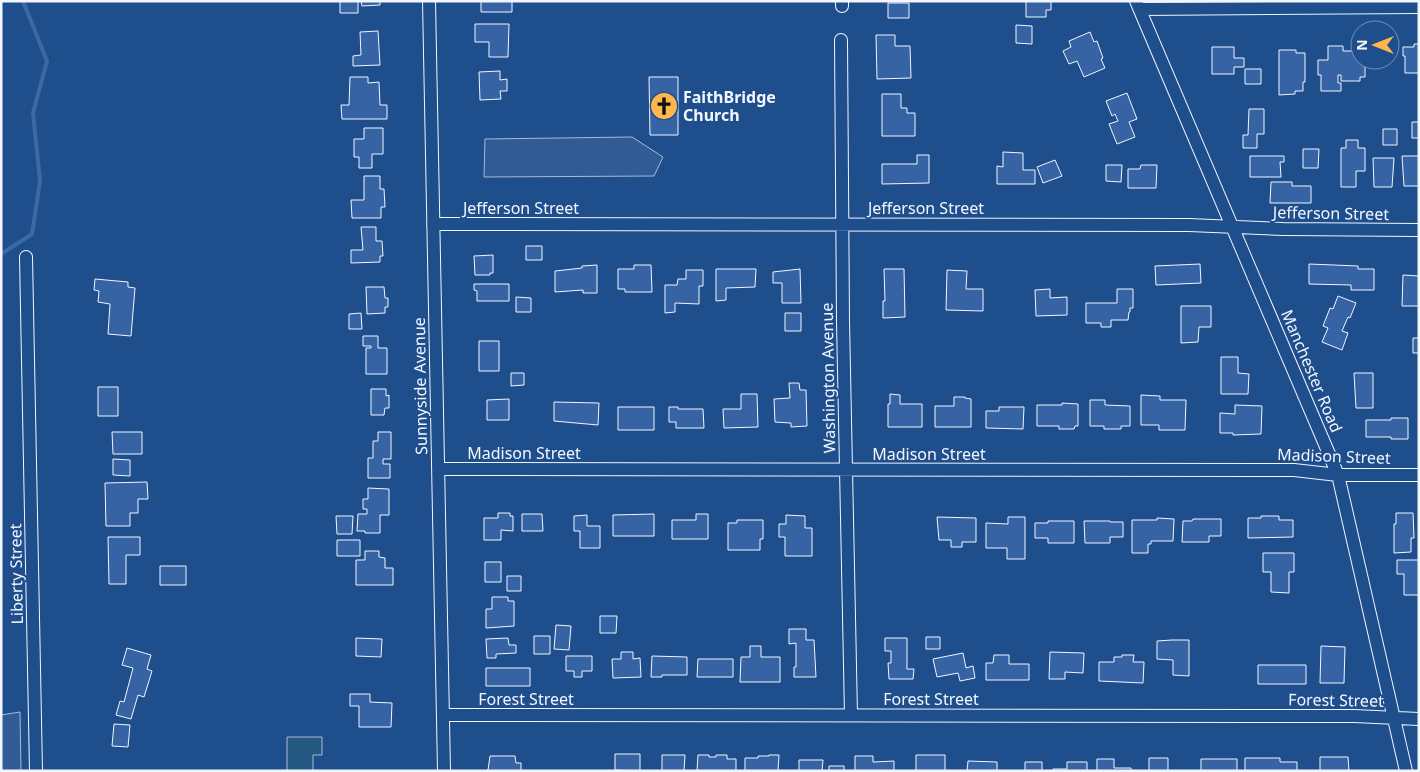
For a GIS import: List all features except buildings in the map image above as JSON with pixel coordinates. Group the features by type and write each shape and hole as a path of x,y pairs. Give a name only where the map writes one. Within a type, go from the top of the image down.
{"street":[{"name":"Sunnyside Avenue","path":"429,1 444,771"},
{"path":"1138,5 1419,7"},
{"name":"Manchester Road","path":"1138,5 1338,474 1406,771"},
{"name":"Washington Avenue","path":"841,40 842,224 851,715"},
{"name":"Jefferson Street","path":"433,224 1189,225 1289,229 1419,230"},
{"name":"Liberty Street","path":"26,257 36,771"},
{"name":"Madison Street","path":"438,469 1294,470 1338,474 1419,475"},
{"name":"Forest Street","path":"443,715 1354,716 1419,719"}],"shaded area":[{"path":"632,137 663,157 654,176 484,177 485,139"},
{"path":"20,712 21,771 1,771 1,715"},
{"path":"287,737 322,737 322,755 313,755 313,771 287,771"}],"waterway":[{"path":"1,254 32,234 40,181 33,113 47,61 23,1"}],"place":[{"name":"FaithBridge Church","path":"664,106"}]}
